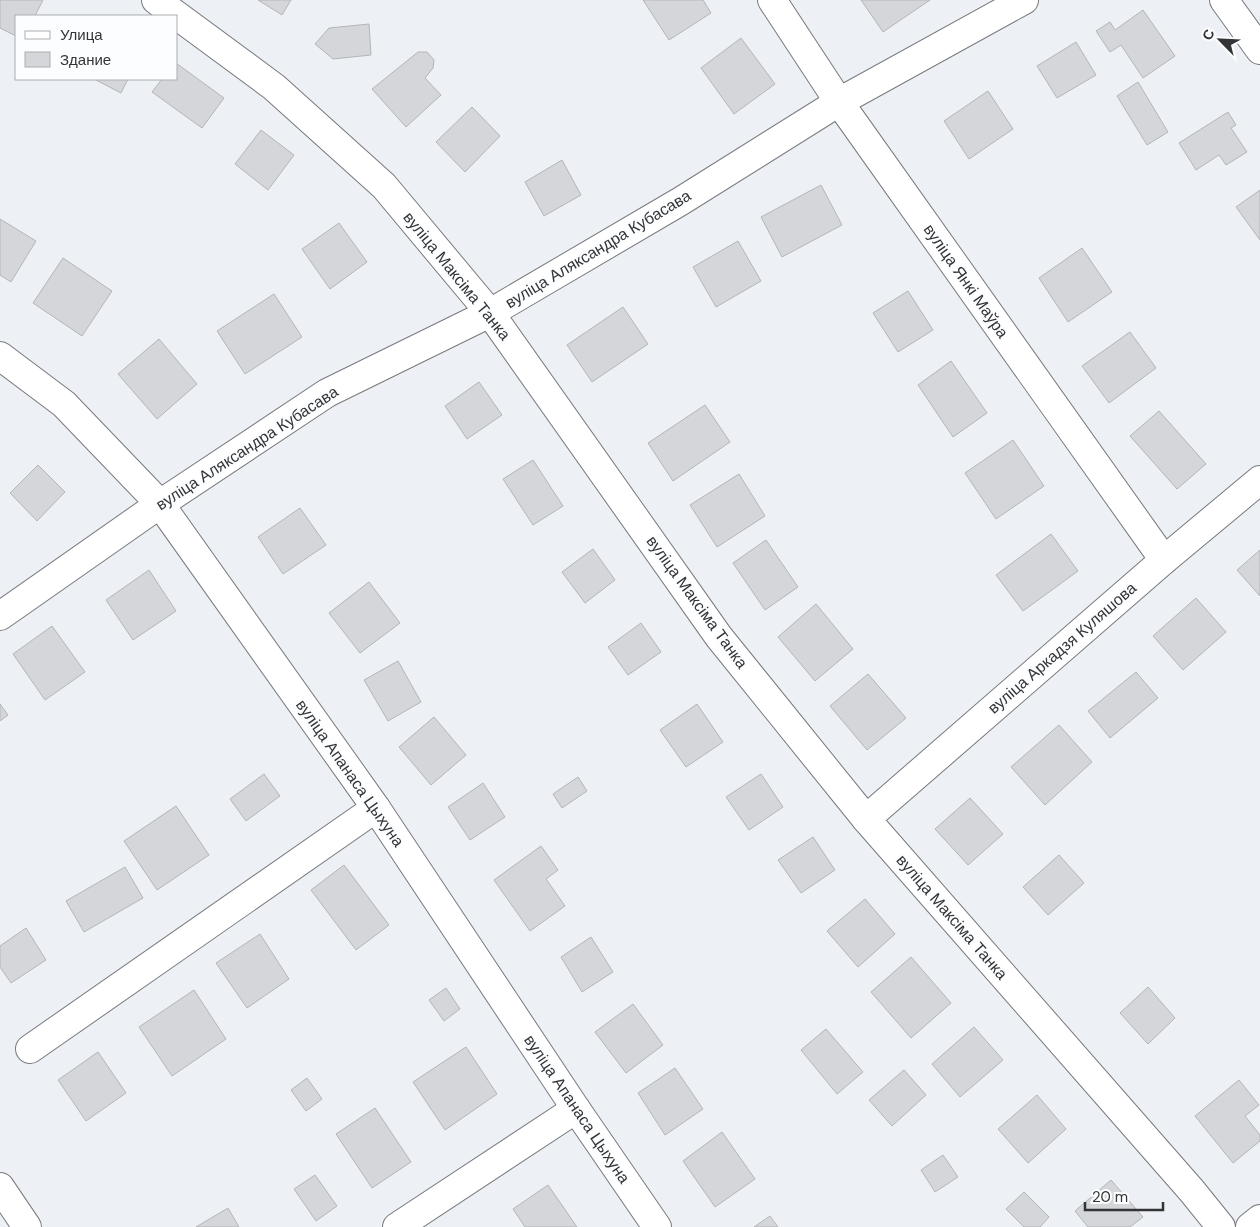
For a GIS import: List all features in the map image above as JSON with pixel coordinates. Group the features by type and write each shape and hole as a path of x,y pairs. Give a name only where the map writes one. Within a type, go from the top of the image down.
{"street":[{"name":"вуліца Максіма Танка","path":"156,0 176,15"},
{"name":"вуліца Янкі Маўра","path":"772,0 839,102 1164,560"},
{"name":"вуліца Аляксандра Кубасава","path":"0,616 160,504 327,393 490,313 680,201 839,102 1024,0"},
{"path":"1224,0 1260,50"},
{"name":"вуліца Максіма Танка","path":"178,16 274,87 384,186 490,313 719,637 866,818 1192,1191 1221,1227"},
{"name":"вуліца Апанаса Цыхуна","path":"0,356 64,404 160,504 376,808 576,1109 657,1227"},
{"name":"вуліца Аркадзя Куляшова","path":"866,818 1164,560 1260,480"},
{"path":"30,1049 376,808"},
{"path":"397,1227 576,1109"},
{"path":"0,1187 27,1227"},
{"path":"1250,1227 1260,1219"}],"building":[{"path":"0,0 43,0 36,15 15,15 15,36 0,28"},
{"path":"258,0 291,0 282,15"},
{"path":"643,0 703,0 711,13 669,40"},
{"path":"861,0 930,0 883,32"},
{"path":"1143,10 1175,56 1143,78 1121,45 1110,52 1096,31 1110,22 1115,30"},
{"path":"369,24 371,55 333,59 315,44 329,28"},
{"path":"741,38 775,84 734,114 701,68"},
{"path":"1076,42 1096,75 1057,98 1037,66"},
{"path":"418,52 427,52 434,60 433,68 425,78 441,95 406,127 372,89"},
{"path":"178,64 224,98 202,128 152,92 161,80 178,80"},
{"path":"96,80 128,80 121,93"},
{"path":"1138,82 1168,132 1147,145 1117,96"},
{"path":"988,91 1013,129 969,159 944,121"},
{"path":"472,107 500,136 465,172 436,142"},
{"path":"1228,112 1236,125 1231,128 1247,152 1226,165 1219,155 1196,170 1179,143"},
{"path":"261,130 294,155 268,190 235,164"},
{"path":"562,160 581,195 544,216 525,182"},
{"path":"821,185 842,225 782,257 761,217"},
{"path":"1260,190 1260,240 1236,207"},
{"path":"0,219 36,241 11,282 0,275"},
{"path":"339,223 367,262 330,289 302,249"},
{"path":"738,241 761,281 716,307 693,267"},
{"path":"1082,248 1112,292 1068,322 1039,278"},
{"path":"63,258 112,291 82,336 33,303"},
{"path":"908,291 933,330 898,352 873,313"},
{"path":"274,294 302,337 245,374 217,331"},
{"path":"623,307 648,344 592,382 567,345"},
{"path":"1130,332 1156,368 1109,403 1082,366"},
{"path":"159,339 197,384 157,419 118,374"},
{"path":"951,361 987,413 953,437 918,385"},
{"path":"479,382 502,415 467,439 445,406"},
{"path":"705,405 730,442 673,481 648,443"},
{"path":"1159,411 1206,464 1177,489 1130,436"},
{"path":"1013,440 1044,486 996,519 965,473"},
{"path":"533,460 563,506 533,525 503,479"},
{"path":"38,465 65,492 37,521 10,493"},
{"path":"739,474 765,516 717,547 690,505"},
{"path":"300,508 326,545 283,574 258,537"},
{"path":"1051,534 1078,571 1023,611 996,575"},
{"path":"766,540 798,587 765,610 733,563"},
{"path":"593,549 615,580 585,603 562,572"},
{"path":"1260,550 1260,596 1237,570"},
{"path":"149,570 176,611 133,640 106,600"},
{"path":"369,582 400,623 360,653 329,613"},
{"path":"1196,598 1226,632 1183,670 1153,636"},
{"path":"816,604 853,649 815,681 778,637"},
{"path":"641,623 661,652 628,675 608,647"},
{"path":"52,626 85,672 45,700 13,654"},
{"path":"398,661 421,702 388,721 364,680"},
{"path":"1136,672 1158,698 1110,738 1088,711"},
{"path":"868,674 906,718 867,750 830,706"},
{"path":"0,704 8,715 0,721"},
{"path":"697,704 723,742 686,767 660,730"},
{"path":"434,717 466,755 431,785 399,747"},
{"path":"1059,725 1092,762 1045,805 1011,767"},
{"path":"264,774 280,796 246,821 230,799"},
{"path":"761,774 783,807 749,830 726,797"},
{"path":"578,777 587,791 562,808 553,794"},
{"path":"483,783 505,817 470,840 448,807"},
{"path":"970,798 1003,834 968,865 935,829"},
{"path":"176,806 209,855 157,890 124,841"},
{"path":"813,837 835,870 801,893 778,860"},
{"path":"541,846 558,870 546,879 565,906 530,931 494,880"},
{"path":"1059,855 1084,883 1048,915 1023,887"},
{"path":"344,865 389,925 356,950 311,890"},
{"path":"125,867 143,898 84,932 66,901"},
{"path":"865,899 895,934 858,967 827,931"},
{"path":"26,928 46,960 11,983 0,967 0,946"},
{"path":"260,934 289,979 247,1008 216,963"},
{"path":"591,937 613,972 582,992 561,957"},
{"path":"911,957 951,1003 911,1038 871,992"},
{"path":"1148,987 1175,1018 1148,1044 1120,1013"},
{"path":"446,988 460,1009 444,1021 429,1000"},
{"path":"194,990 226,1039 172,1076 139,1027"},
{"path":"633,1004 663,1045 626,1073 595,1032"},
{"path":"974,1027 1003,1060 960,1097 932,1064"},
{"path":"826,1029 863,1072 837,1094 801,1050"},
{"path":"466,1047 497,1094 445,1130 413,1082"},
{"path":"98,1052 126,1093 86,1121 58,1080"},
{"path":"675,1068 703,1109 665,1135 638,1093"},
{"path":"904,1070 926,1095 892,1126 869,1100"},
{"path":"307,1078 322,1099 306,1111 291,1090"},
{"path":"1239,1080 1259,1105 1245,1116 1260,1135 1260,1141 1233,1163 1195,1116"},
{"path":"1037,1095 1066,1129 1028,1163 998,1129"},
{"path":"375,1108 411,1162 372,1188 336,1134"},
{"path":"722,1132 755,1179 715,1207 683,1161"},
{"path":"943,1155 958,1177 935,1192 921,1170"},
{"path":"315,1175 337,1206 316,1221 294,1189"},
{"path":"1111,1180 1143,1217 1130,1227 1088,1227 1075,1211"},
{"path":"548,1185 577,1227 525,1227 513,1209"},
{"path":"1024,1192 1049,1217 1040,1227 1024,1227 1006,1209"},
{"path":"228,1208 239,1227 196,1227"},
{"path":"770,1216 778,1227 754,1227"}]}
